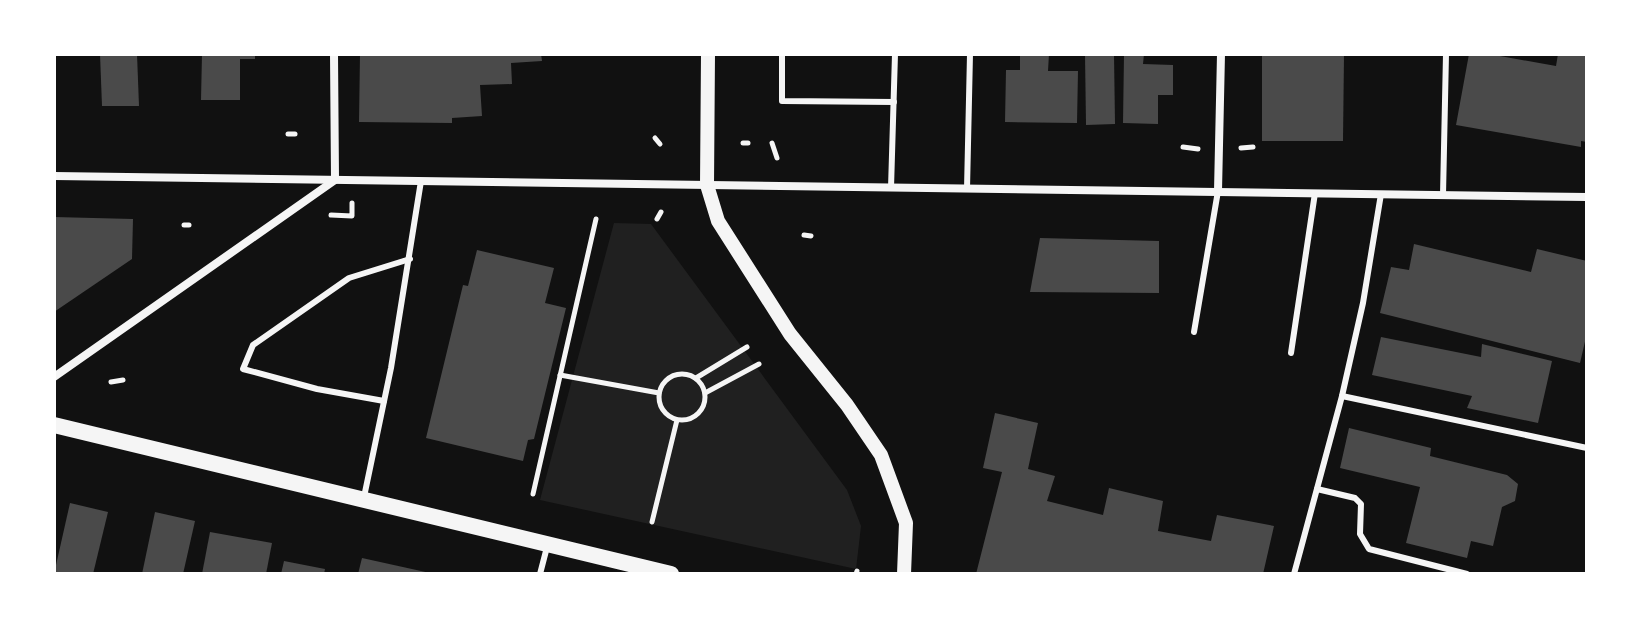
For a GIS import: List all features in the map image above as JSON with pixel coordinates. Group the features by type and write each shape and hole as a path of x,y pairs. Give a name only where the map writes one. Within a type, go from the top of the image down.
{"main road":[{"path":"54,425 548,544 642,571 671,574"}],"street":[{"path":"334,54 335,179"},
{"path":"708,54 707,185 718,221 731,246 790,334 847,405 881,455 906,523 904,574"},
{"path":"1218,191 1221,54"},
{"path":"54,176 1587,197"},
{"path":"54,377 335,179"}],"lane":[{"path":"782,54 782,101 894,102"},
{"path":"891,188 895,54"},
{"path":"967,189 970,54"},
{"path":"1443,195 1446,54"},
{"path":"364,500 410,259 421,181"},
{"path":"1194,332 1218,191"},
{"path":"1291,353 1315,193"},
{"path":"1294,574 1342,396 1363,303 1381,194"},
{"path":"384,401 317,389 243,369 253,345 349,278 410,259"},
{"path":"1342,396 1587,448"},
{"path":"1317,489 1355,498 1361,504 1360,534 1369,549 1467,574"},
{"path":"540,574 548,544"}],"path":[{"path":"288,134 295,134"},
{"path":"655,138 660,144"},
{"path":"772,143 777,158"},
{"path":"1183,147 1198,149"},
{"path":"1241,148 1253,147"},
{"path":"331,215 352,216 352,203"},
{"path":"657,219 661,212"},
{"path":"533,494 596,219"},
{"path":"696,378 747,347"},
{"path":"705,393 759,364"},
{"path":"560,375 659,393"},
{"path":"673,375 689,375 696,378 705,393 703,408 685,421 677,420 664,413 658,400 659,393 666,379 673,375"},
{"path":"111,382 123,380"},
{"path":"652,522 677,420"}],"shaded area":[{"path":"614,223 651,224 847,490 861,526 856,569 540,500"}],"building":[{"path":"100,54 137,54 139,106 102,106"},
{"path":"202,54 255,54 255,59 240,59 240,100 201,100"},
{"path":"360,54 541,54 542,61 511,63 512,84 480,85 482,116 452,118 452,123 359,122"},
{"path":"1020,54 1049,54 1048,71 1078,71 1077,123 1005,122 1006,70 1020,70"},
{"path":"1085,54 1114,54 1115,124 1086,125"},
{"path":"1124,54 1144,54 1143,64 1173,65 1173,95 1158,95 1158,124 1123,123"},
{"path":"1262,54 1344,54 1343,141 1262,141"},
{"path":"1469,54 1489,54 1556,66 1558,54 1587,54 1587,142 1581,141 1581,147 1456,125"},
{"path":"54,217 133,219 132,259 54,312"},
{"path":"1040,238 1159,241 1159,293 1030,292"},
{"path":"1414,244 1531,272 1537,249 1587,261 1587,333 1580,363 1380,313 1391,267 1409,270"},
{"path":"477,250 554,268 545,303 566,308 534,439 528,440 523,461 426,438 463,285 468,286"},
{"path":"1381,337 1481,357 1482,344 1552,361 1538,423 1467,408 1472,396 1372,375"},
{"path":"995,413 1038,423 1028,469 1055,476 1047,501 1103,515 1109,488 1163,501 1158,531 1211,541 1217,515 1274,526 1263,574 976,574 1002,472 983,468"},
{"path":"1349,428 1431,448 1430,456 1507,475 1518,484 1515,501 1502,507 1493,546 1471,541 1467,558 1406,543 1420,487 1340,468"},
{"path":"70,503 108,512 93,574 54,574"},
{"path":"155,512 195,521 183,574 142,574"},
{"path":"210,532 272,543 266,574 202,574"},
{"path":"362,558 430,573 430,574 358,574"},
{"path":"284,561 325,569 324,574 281,574"}]}
